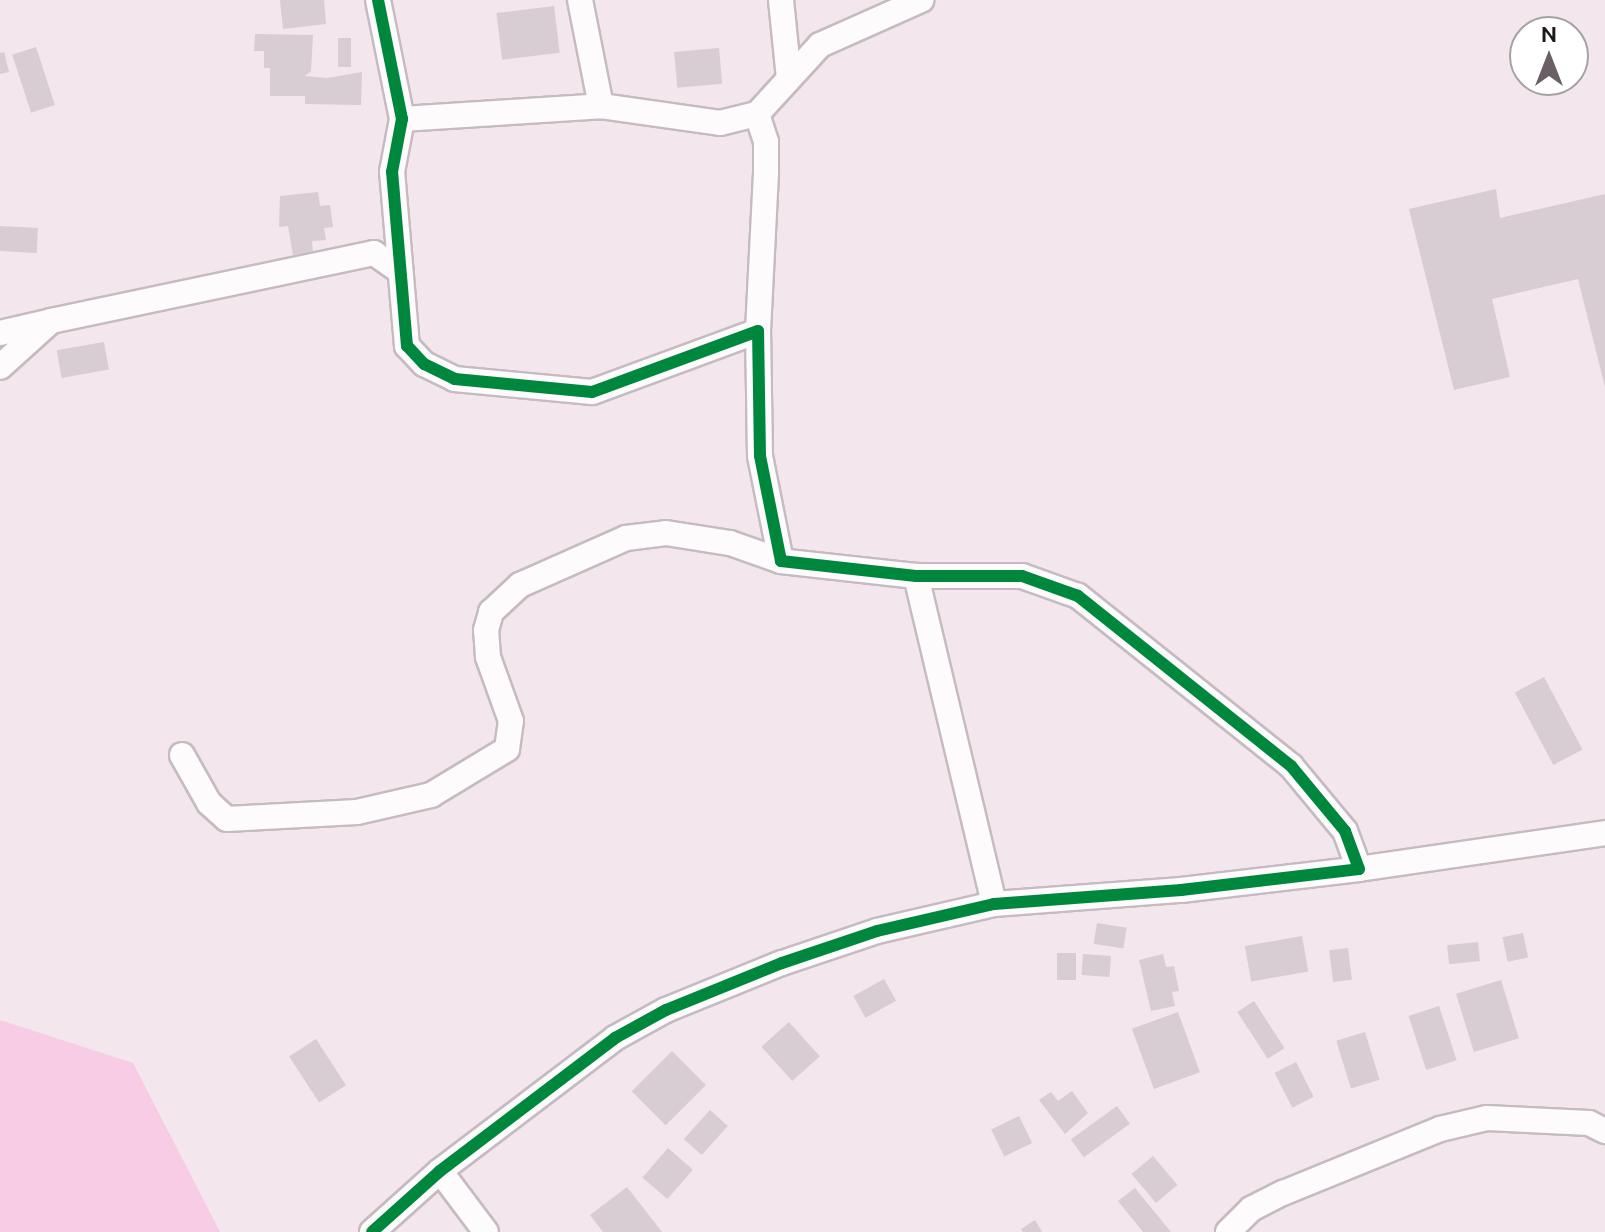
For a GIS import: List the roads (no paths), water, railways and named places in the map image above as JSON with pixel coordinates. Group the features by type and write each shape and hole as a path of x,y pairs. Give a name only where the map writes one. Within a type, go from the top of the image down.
{"street":[{"path":"378,0 402,119 392,172 407,346 424,364 455,379 592,392 758,331"},
{"path":"580,0 601,106"},
{"path":"781,0 789,79"},
{"path":"402,119 601,106 720,123 757,114 829,39 921,0"},
{"path":"757,114 766,142 758,331 760,456 781,561"},
{"path":"0,333 374,253 400,271"},
{"path":"0,367 51,321"},
{"path":"182,755 209,803 227,819 357,812 431,795 507,749 511,721 488,657 486,630 491,612 520,585 626,538 666,533 730,543 781,561 916,576 1022,576 1078,596 1291,766 1345,831 1359,869"},
{"path":"916,576 994,904"},
{"path":"372,1232 440,1171 615,1038 666,1010 877,931 994,904 1181,890 1359,869 1605,833"},
{"path":"1228,1232 1251,1209 1283,1193 1440,1129 1487,1118 1589,1123 1605,1131"},
{"path":"440,1171 486,1232"}]}
